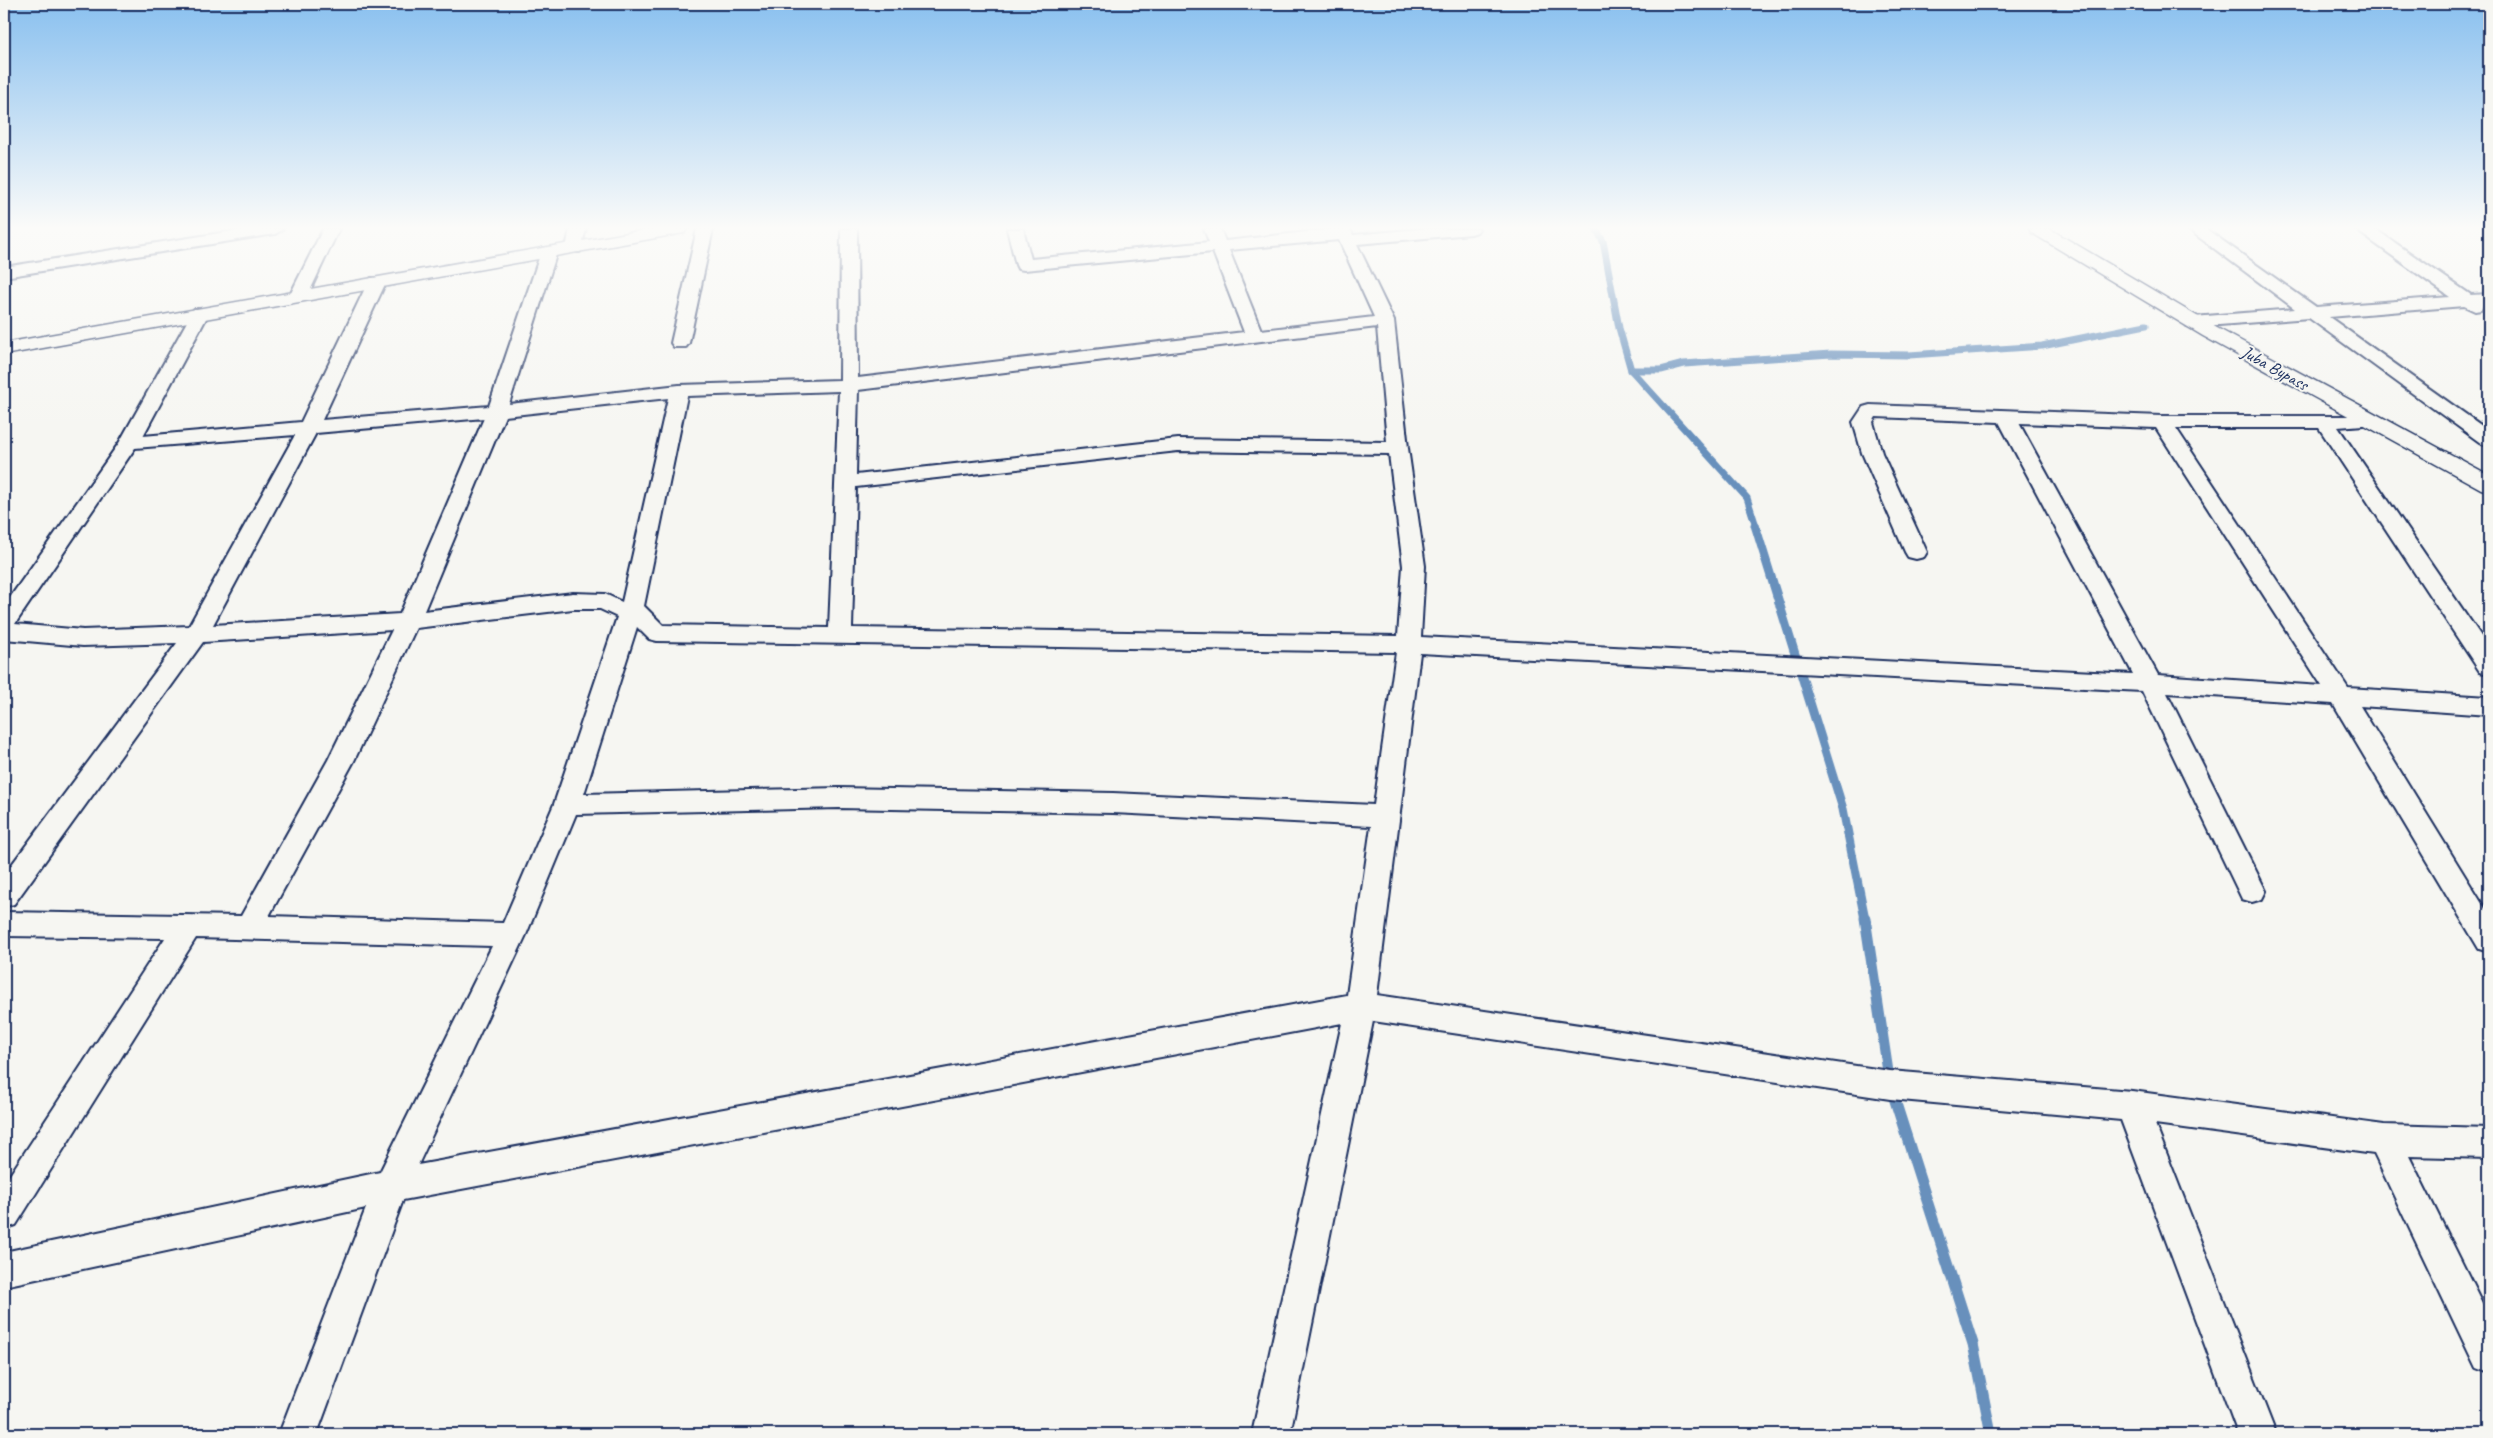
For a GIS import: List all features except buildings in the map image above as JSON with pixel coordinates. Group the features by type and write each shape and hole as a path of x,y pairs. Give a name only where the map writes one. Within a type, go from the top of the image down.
{"street":[{"path":"4,349 298,296"},
{"path":"4,896 196,634 309,428 370,296"},
{"path":"249,927 341,761 408,621 496,411 534,296"},
{"path":"680,343 690,296"},
{"path":"840,636 847,482 848,296"},
{"path":"1238,296 1254,335"},
{"path":"1271,1434 1361,1006 1409,644 1414,566 1398,448 1385,321 1374,296"},
{"name":"Juba Bypass","path":"2150,296 2369,420 2489,484"},
{"path":"2289,296 2489,440"},
{"path":"2461,296 2489,316"},
{"path":"2193,322 2489,299"},
{"path":"4,623 129,443 200,313"},
{"path":"129,443 496,411 679,391 849,385 1053,362 1254,335 1385,321"},
{"path":"298,1434 391,1186 512,935 567,804 629,616 679,391"},
{"path":"1916,552 1872,453 1863,422 1870,411 2162,422 2325,422 2369,420"},
{"path":"2006,417 2150,683 2252,891"},
{"path":"2162,422 2341,696 2489,940"},
{"path":"2325,422 2489,666"},
{"path":"847,482 1178,445 1398,448"},
{"path":"4,631 82,638 196,634 408,621 573,601 605,602 657,633 1409,644"},
{"path":"629,616 1184,634 1409,644 1789,666 2150,683 2489,706"},
{"path":"567,804 839,798 1113,803 1387,816"},
{"path":"4,924 249,927 512,935"},
{"path":"4,1213 188,926"},
{"path":"4,1269 391,1186 1361,1006 1890,1085 2132,1106 2384,1140 2489,1143"},
{"path":"2132,1106 2257,1434"},
{"path":"2384,1140 2489,1355"}],"waterway":[{"path":"1613,296 1619,328 1631,370"},
{"path":"1631,370 1661,370 1684,364 1831,354 1909,355 2042,346 2146,325"},
{"path":"1631,370 1747,498 1756,526"},
{"path":"1755,525 1843,809 1865,919"},
{"path":"1865,918 1890,1085 1973,1344 1991,1434"}]}
